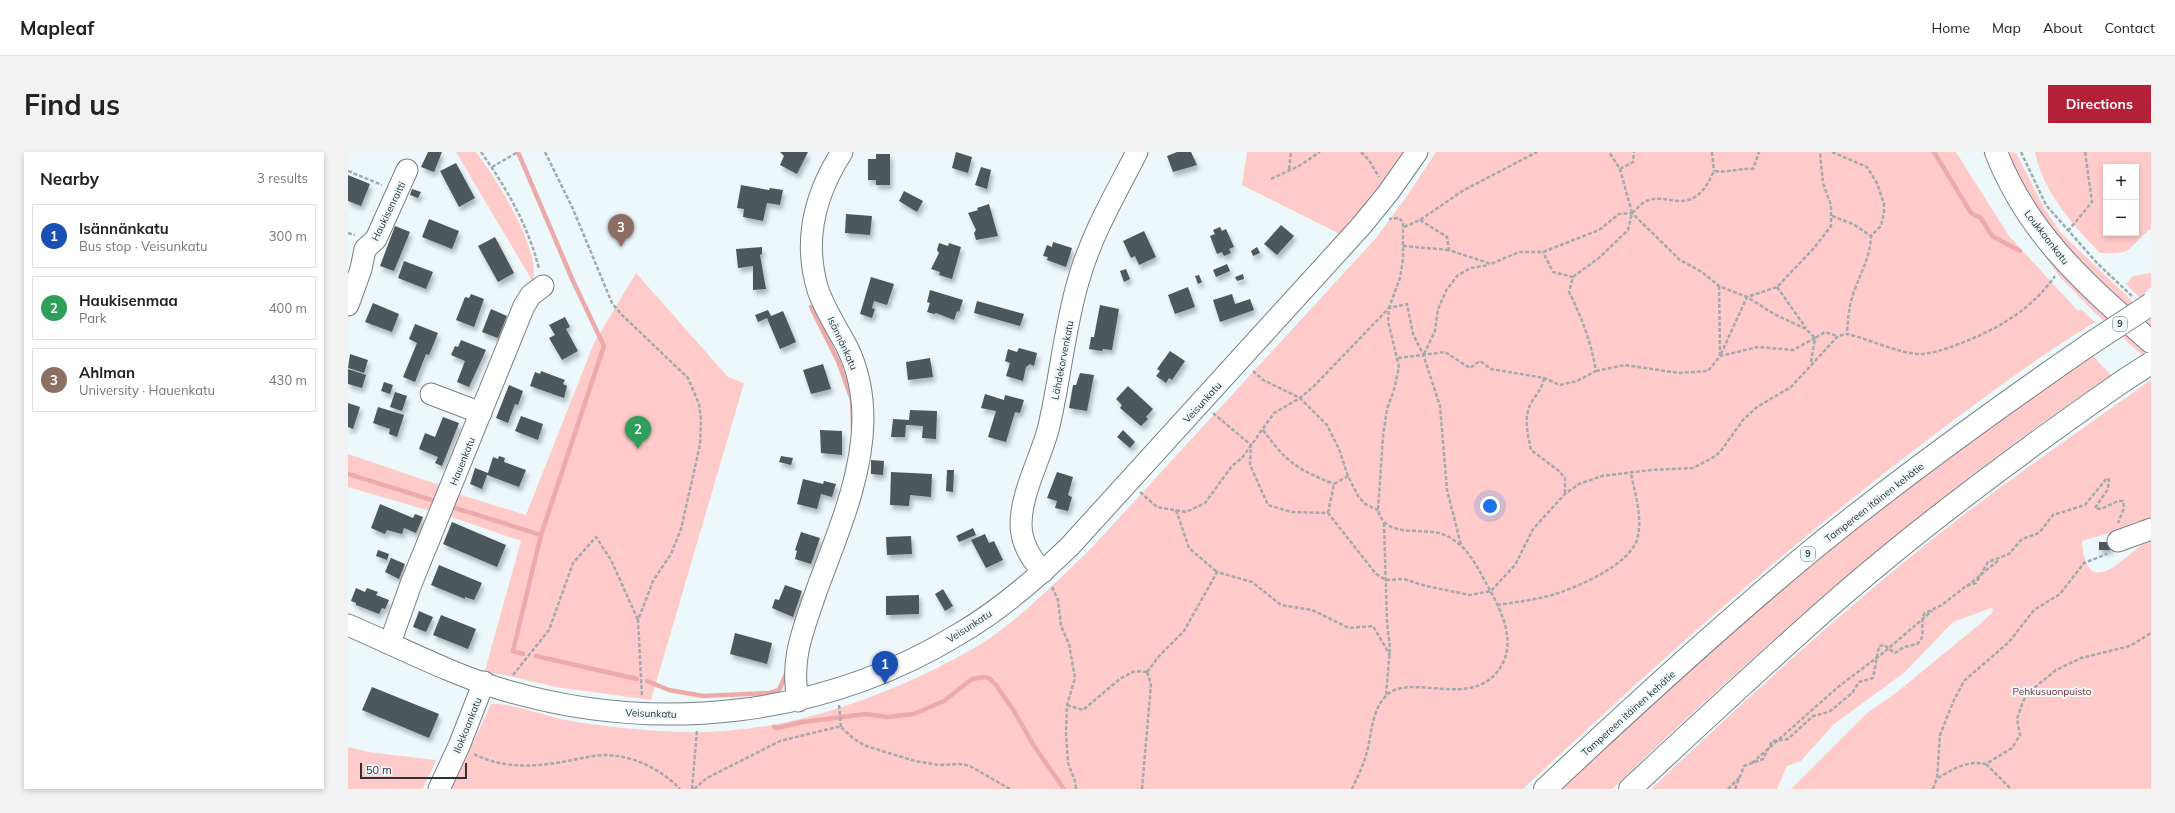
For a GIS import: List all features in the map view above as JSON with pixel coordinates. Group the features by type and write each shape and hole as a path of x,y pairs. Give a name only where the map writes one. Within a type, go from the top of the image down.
{"main road":[{"name":"Loukkaankatu","path":"1996,152 2015,193 2029,217 2062,260 2151,342"},
{"name":"Tampereen itäinen kehätie","path":"1545,789 1712,636 1806,555 1894,486 2002,405 2090,344 2143,302"},
{"path":"1630,789 1840,597 1914,536 2033,443 2151,363"}],"street":[{"name":"Isännänkatu","path":"798,701 794,675 802,633 850,496 860,454 862,438 862,398 854,365 818,290 813,266 811,245 812,224 816,203 823,185 842,152"},
{"name":"Lähdekorvenkatu","path":"1046,576 1033,561 1027,550 1022,534 1022,512 1048,430 1080,275 1098,225 1137,152"},
{"name":"Veisunkatu","path":"348,625 504,690 570,706 644,713 697,714 751,710 798,701 862,682 909,661 958,635 1046,576 1070,546 1236,364 1388,193 1416,152"},
{"name":"Haukisenraitti","path":"348,305 361,269 365,249 376,239 408,170"},
{"name":"Hauenkatu","path":"390,643 412,584 524,306 531,295 543,286"},
{"path":"431,394 481,413"},
{"path":"2118,541 2151,529"},
{"name":"Ilokkaankatu","path":"439,789 459,746 484,682"}],"path":[{"path":"481,152 492,168 520,218 530,240 543,286"},
{"path":"492,168 518,152"},
{"path":"545,152 573,210 612,303 625,318 688,378 699,404 700,445 681,529 671,554 653,581 638,620"},
{"path":"1289,169 1291,152"},
{"path":"1271,179 1289,169 1299,166 1320,152"},
{"path":"1361,152 1369,160 1388,193"},
{"path":"1352,789 1365,758 1378,708 1386,695 1390,655 1384,522 1378,510 1383,436 1387,410 1398,376 1398,358 1388,321 1389,308 1400,278 1404,227 1420,220 1464,190 1537,152"},
{"path":"1596,371 1592,345 1583,319 1569,292 1573,277 1600,257 1628,230 1632,213 1620,169 1609,152"},
{"path":"1620,169 1633,162 1634,152"},
{"path":"1423,354 1435,331 1438,309 1447,289 1458,275 1471,268 1491,264 1519,252 1542,252 1599,230 1619,214 1632,213 1648,200 1659,198 1680,201 1694,198 1706,189 1714,172 1712,152"},
{"path":"1714,172 1726,173 1738,168 1753,169 1759,152"},
{"path":"1398,358 1445,352 1470,368 1480,361 1491,369 1544,378 1560,385 1577,381 1596,371 1625,365 1679,373 1708,371 1720,356 1747,297 1777,287 1814,248 1830,226 1832,216 1831,204 1823,183 1820,152"},
{"path":"1832,152 1867,168 1877,183 1884,204 1884,213 1881,226 1871,236 1871,246 1863,273 1855,288 1849,307 1847,334"},
{"path":"2021,152 2046,205 2098,264 2143,302"},
{"path":"2068,231 2092,202 2085,152"},
{"path":"348,171 382,185"},
{"path":"1632,213 1680,260 1702,272 1719,286 1747,297 1774,314 1806,329"},
{"path":"1832,216 1853,224 1871,236"},
{"path":"1420,220 1447,237 1448,250"},
{"path":"1403,246 1448,250 1491,264"},
{"path":"1542,252 1553,272 1573,277"},
{"path":"1720,356 1758,347 1793,350 1825,332 1838,336 1847,334 1917,354 1934,353 1987,334 2001,326 2037,297 2055,276"},
{"path":"1719,286 1720,356"},
{"path":"1777,287 1806,329 1815,338"},
{"path":"1136,489 1157,507 1186,512 1205,503 1232,466 1242,458 1274,413 1300,398 1314,386 1389,308 1407,304 1413,334 1423,354 1440,406 1447,490 1462,546"},
{"path":"1348,476 1334,484 1328,513 1376,574 1386,580 1404,578 1426,586 1470,595 1491,591 1515,565 1533,529 1565,494 1579,484 1602,476 1693,468 1712,458 1720,452 1743,420 1757,407 1791,387 1811,363 1838,336"},
{"path":"1811,363 1815,338"},
{"path":"1236,364 1248,367 1263,380 1300,398 1327,425 1340,449 1348,476 1358,496 1365,504 1378,510"},
{"path":"1544,378 1543,387 1531,404 1527,417 1527,432 1531,450 1559,471 1565,478 1565,494"},
{"path":"1208,410 1251,445"},
{"path":"1263,430 1278,451 1293,465 1334,484"},
{"path":"1251,445 1250,465 1268,505 1291,512 1328,513"},
{"path":"1497,605 1552,595 1580,585 1616,564 1630,552 1638,538 1640,514 1631,473"},
{"path":"1933,789 1937,778 1940,735 1953,702 1964,681 2009,642 2034,610 2060,594 2084,563 2110,552 2118,541 2118,518 2123,512 2123,501 2118,501 2101,509 2095,508 2108,489 2109,480 2107,478 2086,505 2053,515 2039,533 2022,539 2014,550 1983,573"},
{"path":"1176,510 1189,548 1217,572 1252,582 1281,605 1312,610 1349,628 1373,626 1390,655"},
{"path":"1384,522 1393,528 1406,531 1435,533 1447,536 1462,546 1472,556 1491,591 1505,624 1508,641 1505,660 1495,675 1479,685 1462,690 1403,688 1386,695"},
{"path":"504,690 524,660 549,630 574,563 596,537 610,560 638,620 644,713"},
{"path":"1779,740 1838,687 1889,648 1922,619 1925,613 1933,610 1966,586 1976,583 1988,562 2000,559"},
{"path":"1142,789 1151,684 1148,672 1160,654 1184,631 1217,572"},
{"path":"1046,576 1058,600 1062,626 1069,644 1075,678 1067,705 1068,763 1075,781 1076,789"},
{"path":"1735,789 1744,766 1763,759 1772,742 1791,737 1815,715 1830,712 1852,692 1860,682 1873,678 1879,646 1884,645 1896,653 1904,647 1920,642 1923,632 1922,619"},
{"path":"1986,764 2012,748 2020,735 2017,719 2023,701 2034,688 2056,670 2081,658 2130,646 2151,634"},
{"path":"1067,705 1083,710 1121,678 1135,671 1148,672"},
{"path":"693,789 697,746 697,714"},
{"path":"840,716 841,726 854,739 866,746 916,761 939,766 960,764 970,766 1010,789"},
{"path":"693,789 707,778 780,741 841,726"},
{"path":"459,746 481,757 499,762 535,767 606,755 626,758 640,762 658,771 680,789"},
{"path":"1937,778 1959,766 1977,762 1986,764 2011,789"},
{"path":"1728,789 1739,777"}],"green space":[{"path":"456,152 476,152 505,196 524,233 530,251 534,268 533,282"},
{"path":"1247,152 1409,152 1382,188 1340,234 1242,185"},
{"path":"1436,152 1956,152 2009,236 2078,311 2081,309 2095,322 2033,362 1993,391 1880,476 1827,519 1673,651 1523,789 451,789 491,704 516,707 565,720 601,726 662,731 727,731 791,721 853,703 914,679 959,657 981,644 1001,630 1039,598 1097,542 1376,238 1407,196"},
{"path":"1983,152 1988,152 2151,354 2151,363 2095,313 2059,276 2014,211"},
{"path":"2010,152 2016,153 2044,208 2061,233 2151,319 2151,330 2097,280 2063,244 2034,205 2013,165"},
{"path":"2035,152 2151,152 2151,229 2126,251 2120,253 2100,253 2060,207 2045,181"},
{"path":"636,273 728,377 744,383 651,700 556,687 501,674 484,674 521,541 446,515 455,493 526,515 594,343"},
{"path":"2151,273 2151,287 2144,294 2151,309 2126,284 2133,276"},
{"path":"2093,356 2111,375 2044,421 1979,470 1853,571 1731,678 1612,789 1562,789 1650,705 1758,610 1853,531 1957,451 2068,371"},
{"name":"Pehkusuonpuisto","path":"2151,380 2151,521 2137,521 2109,533 2082,541 2085,560 2091,570 2099,573 2109,570 2120,563 2151,538 2151,789 1791,789 1866,714 1896,693 1981,623 1992,613 1993,610 1991,608 1953,622 1905,672 1834,724 1801,761 1787,766 1777,789 1651,789 1805,647 1925,545 2012,479"},
{"path":"348,454 445,487 430,511 348,487"},
{"path":"348,747 368,752 436,760 423,789 348,789"}],"building":[{"path":"428,152 442,152 434,172 421,167"},
{"path":"780,152 808,152 797,174 780,165 784,156"},
{"path":"956,152 972,157 968,173 952,168"},
{"path":"1177,152 1191,152 1197,165 1173,172 1167,156"},
{"path":"876,154 890,154 890,185 876,185 876,180 868,180 868,159 876,159"},
{"path":"456,163 475,198 459,207 440,171"},
{"path":"981,167 991,170 987,189 975,185"},
{"path":"348,175 370,184 361,206 348,201"},
{"path":"741,185 769,190 770,188 783,190 780,205 767,203 763,221 743,217 744,209 737,208"},
{"path":"412,189 421,192 418,198 410,195"},
{"path":"904,191 923,201 917,212 899,201"},
{"path":"989,204 998,236 976,240 974,233 976,230 968,213"},
{"path":"846,214 872,216 870,235 845,233"},
{"path":"429,219 459,231 452,249 422,237"},
{"path":"1281,225 1294,236 1277,255 1264,244"},
{"path":"395,226 410,232 394,271 380,266"},
{"path":"1220,227 1222,231 1226,229 1234,247 1229,249 1231,253 1224,256 1222,252 1217,254 1210,236 1215,234 1213,230"},
{"path":"1144,231 1156,257 1139,265 1135,256 1131,258 1123,241"},
{"path":"495,237 514,273 498,282 478,246"},
{"path":"1053,242 1072,248 1066,267 1047,260 1048,257 1043,256 1047,245 1052,247"},
{"path":"939,243 948,246 949,243 961,247 952,279 939,275 940,272 931,269 939,253 937,250"},
{"path":"762,247 762,254 760,255 766,289 753,290 753,266 738,268 736,249"},
{"path":"1257,247 1260,253 1253,256 1251,251"},
{"path":"404,261 433,272 426,289 398,278"},
{"path":"1227,264 1230,271 1216,277 1213,270"},
{"path":"1126,269 1130,279 1124,282 1120,271"},
{"path":"1243,274 1244,279 1237,281 1235,277"},
{"path":"1199,275 1202,282 1198,284 1195,276"},
{"path":"871,277 894,284 887,305 874,301 872,308 875,309 872,318 860,314"},
{"path":"1188,287 1195,307 1175,314 1168,295"},
{"path":"930,290 963,300 959,312 957,311 954,320 936,313 934,314 927,312 930,303 927,302"},
{"path":"471,294 484,299 474,327 456,320 465,297 469,298"},
{"path":"1232,294 1235,304 1250,299 1254,310 1220,322 1213,300"},
{"path":"977,301 1024,314 1020,326 974,313"},
{"path":"373,303 399,314 392,332 365,322"},
{"path":"1100,305 1119,309 1112,350 1103,349 1102,351 1089,349 1091,337 1094,337"},
{"path":"491,309 507,316 498,338 482,332"},
{"path":"768,310 771,316 783,311 796,342 780,349 767,318 758,322 755,315"},
{"path":"565,317 570,327 566,329 578,351 562,360 549,338 555,335 549,325"},
{"path":"415,324 438,333 429,355 426,354 415,382 403,377 417,343 409,339"},
{"path":"461,340 486,350 469,387 457,382 465,361 451,355 455,346 458,347"},
{"path":"1019,348 1037,353 1034,366 1030,364 1026,367 1023,381 1006,376 1010,363 1005,361 1008,349 1017,352"},
{"path":"1170,351 1185,361 1172,380 1169,378 1166,383 1156,376 1160,371 1157,369"},
{"path":"350,354 368,360 364,373 348,368"},
{"path":"930,358 933,377 908,380 906,362"},
{"path":"823,364 831,389 811,394 803,370"},
{"path":"348,369 366,375 362,388 348,384"},
{"path":"541,371 565,380 563,384 567,386 564,398 530,386 535,372 540,374"},
{"path":"1080,373 1094,375 1087,411 1069,408 1073,385 1076,385"},
{"path":"384,382 393,385 390,394 381,391"},
{"path":"509,385 523,391 518,405 515,404 508,423 496,418"},
{"path":"1128,386 1153,409 1146,417 1148,419 1141,426 1120,408 1122,405 1116,399"},
{"path":"395,392 407,396 402,411 390,407"},
{"path":"985,394 1004,400 1005,395 1024,400 1020,413 1015,412 1006,442 988,437 996,411 981,408"},
{"path":"348,403 360,407 353,429 348,427"},
{"path":"378,407 404,415 397,437 389,434 390,429 373,423"},
{"path":"910,410 937,411 936,439 922,438 923,426 906,425 905,437 891,437 893,419 909,420"},
{"path":"521,416 543,424 538,440 515,431"},
{"path":"443,417 459,423 442,466 435,463 438,457 419,449 425,433 435,437"},
{"path":"820,430 842,431 842,455 821,453"},
{"path":"1123,430 1135,442 1130,448 1117,437"},
{"path":"499,456 505,458 504,462 526,470 519,487 487,475 482,489 470,484 475,468 488,473 493,457 498,459"},
{"path":"781,456 793,458 791,465 779,462"},
{"path":"871,460 884,461 883,475 871,474"},
{"path":"947,470 954,470 953,492 946,491"},
{"path":"891,472 932,474 931,497 910,495 909,506 890,505"},
{"path":"1057,472 1073,477 1068,495 1072,497 1068,511 1055,508 1057,501 1047,498"},
{"path":"803,479 823,484 824,481 836,484 832,497 821,494 817,509 797,504"},
{"path":"380,504 413,518 415,514 423,517 416,533 404,528 402,534 387,530 385,534 371,528"},
{"path":"452,522 506,545 497,567 443,544"},
{"path":"973,528 976,535 959,542 956,536"},
{"path":"801,532 820,538 811,564 795,559 797,551 795,550"},
{"path":"985,534 989,543 994,541 1003,560 986,568 971,540"},
{"path":"911,536 912,554 887,555 886,537"},
{"path":"2099,542 2110,542 2110,550 2099,550"},
{"path":"378,550 389,554 387,560 376,556"},
{"path":"391,558 405,564 399,579 385,572"},
{"path":"439,565 482,583 474,600 465,597 465,599 431,585"},
{"path":"785,585 802,591 793,617 772,608 775,599 779,600"},
{"path":"356,588 365,592 367,588 378,592 376,595 389,600 385,609 382,608 379,614 356,605 356,603 351,601"},
{"path":"943,589 953,606 945,611 935,594"},
{"path":"919,595 919,614 886,615 886,596"},
{"path":"419,611 433,617 426,632 413,627"},
{"path":"441,615 476,629 468,649 433,635"},
{"path":"735,633 772,643 767,664 730,654"},
{"path":"372,687 439,714 429,738 362,710"}],"waterway":[{"path":"518,152 573,281 604,346 541,535 513,651 523,654"},
{"path":"1934,152 1971,213 1981,218 1992,236 2020,251"},
{"path":"811,307 838,361 852,400 853,427"},
{"path":"348,474 438,502"},
{"path":"449,506 541,535"},
{"path":"536,656 637,679"},
{"path":"647,681 669,690 703,696 770,693 779,690 787,672"},
{"path":"774,727 777,728 803,722 866,714 887,717 914,714 944,701 972,679 985,677 990,679 996,685 1014,711 1034,746 1064,789"}],"place":[{"name":"Ahlman","path":"621,247"},
{"name":"Haukisenmaa","path":"638,449"},
{"name":"Isännänkatu","path":"885,684"}]}
